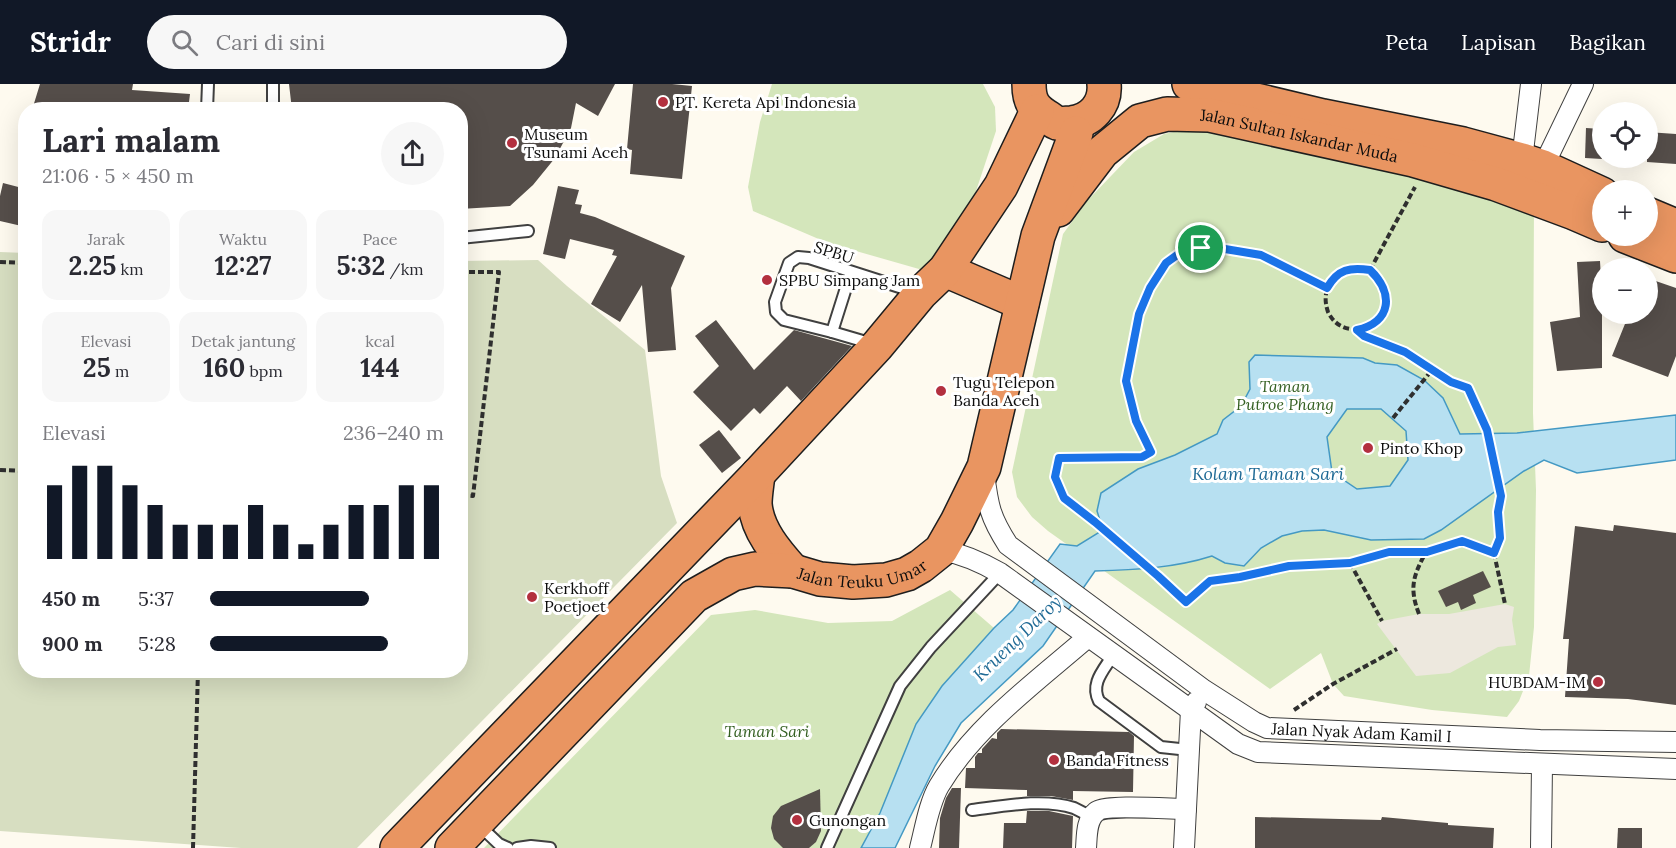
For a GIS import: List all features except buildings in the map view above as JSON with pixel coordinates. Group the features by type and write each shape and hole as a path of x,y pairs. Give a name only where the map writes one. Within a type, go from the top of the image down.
{"highway":[{"path":"397,848 758,474 877,346 921,293 945,270 1001,186 1027,93 1058,124 1082,122 1094,114 1102,102 1104,84"},
{"name":"Jalan Sultan Iskandar Muda","path":"1189,84 1323,116 1463,144 1533,163 1592,190"},
{"name":"Jalan Sultan Iskandar Muda","path":"1038,236 1102,153 1140,121 1167,114 1209,115 1413,160 1496,184 1592,221"},
{"name":"Jalan Teuku Umar","path":"452,848 694,597 733,574 755,569 793,571 820,579 853,582 886,580 907,574 941,550 984,467 1038,236 1076,133"},
{"path":"1658,219 1676,226"},
{"path":"1650,246 1676,256"},
{"path":"945,270 1022,303"},
{"path":"758,474 755,505 761,526 774,550 793,571"}],"street":[{"path":"1531,84 1533,163"},
{"path":"1533,163 1583,84"},
{"name":"Jalan Nyak Adam Kamil I","path":"984,467 988,504 996,526 1008,545 1204,690 1267,728 1540,740 1676,742"},
{"name":"Jalan Nyak Adam Kamil I","path":"941,550 980,561 1238,744 1258,752 1676,768"},
{"path":"920,848 939,787 965,751 996,716 1088,637"},
{"path":"1184,848 1191,711 1204,690"},
{"path":"1541,848 1542,764"},
{"path":"1086,848 1088,825 1098,809 1111,807 1186,809"}],"lane":[{"path":"207,102 208,84"},
{"path":"273,84 273,102"},
{"path":"468,237 528,231"},
{"name":"SPBU","path":"877,346 784,320 776,312 775,302 789,263 798,257 809,258 921,293"},
{"path":"832,332 851,272"},
{"path":"826,848 900,686 931,647 1008,579"},
{"path":"1113,655 1095,684 1095,693 1099,701 1161,747 1189,750"},
{"path":"972,810 1043,804 1062,805 1076,809 1091,818"},
{"path":"477,823 500,844 508,848"},
{"path":"517,848 531,846 550,848"}],"path":[{"path":"1370,270 1417,183"},
{"path":"1327,288 1261,255 1225,249 1184,250 1166,263 1150,288 1139,314 1126,381 1136,421 1151,452 1142,457 1059,458 1055,477 1064,498 1095,522 1186,602 1210,581 1289,566 1350,563 1389,552 1427,552 1462,541 1494,553"},
{"path":"0,262 18,263"},
{"path":"1350,269 1370,270 1384,286 1386,306 1376,323 1357,330 1347,328 1330,317 1326,308 1327,288 1340,272 1350,269"},
{"path":"468,272 500,272 473,496 468,496"},
{"path":"1357,330 1364,336 1405,352 1451,382 1468,388 1487,430 1501,496 1498,512 1500,538 1494,553 1505,604"},
{"path":"1394,418 1432,370"},
{"path":"0,470 18,471"},
{"path":"1419,614 1414,600 1413,586 1417,570 1427,552"},
{"path":"1350,563 1382,621"},
{"path":"1267,728 1333,684 1397,649"},
{"path":"193,848 198,678"}],"green space":[{"path":"772,84 983,84 995,107 996,131 975,194 926,271 828,243 753,211 748,187 760,122"},
{"name":"Taman Putroe Phang","path":"1211,124 1534,204 1533,413 1536,490 1534,627 1529,676 1519,701 1507,717 1432,710 1344,696 1333,684 1321,653 1270,689 1048,531 1032,517 1017,497 1012,472 1063,234 1087,201 1134,152 1164,134"},
{"name":"Kerkhoff Poetjoet","path":"0,252 18,253 18,678 468,678 468,261 538,260 645,350 661,476 677,523 357,848 241,848 0,831"},
{"name":"Taman Sari","path":"950,590 994,628 942,686 916,724 880,813 861,848 484,848 711,615 755,610 828,623 892,621"}],"shaded area":[{"path":"1505,604 1514,607 1512,620 1516,645 1498,647 1450,673 1416,676 1377,624 1419,614 1449,614"}],"water":[{"name":"Kolam Taman Sari","path":"1255,355 1363,358 1375,363 1397,365 1424,380 1443,398 1460,434 1517,433 1676,415 1676,460 1577,473 1544,460 1524,471 1441,530 1424,539 1371,540 1324,530 1302,531 1282,536 1261,548 1244,566 1225,563 1212,556 1169,566 1095,571 1043,646 961,723 935,766 895,848 861,848 880,813 916,724 942,686 1013,610 1060,544 1077,546 1103,530 1097,511 1101,493 1138,469 1175,455 1217,434 1223,420 1241,406 1250,389 1249,362","holes":["1347,409 1381,409 1406,431 1408,460 1390,486 1357,489 1332,472 1327,437"]}],"place":[{"name":"PT. Kereta Api Indonesia","path":"663,102"},
{"name":"Museum Tsunami Aceh","path":"512,143"},
{"name":"SPBU Simpang Jam","path":"767,280"},
{"name":"Tugu Telepon Banda Aceh","path":"941,391"},
{"name":"Pinto Khop","path":"1368,448"},
{"name":"Kerkhoff Poetjoet","path":"532,597"},
{"name":"HUBDAM-IM","path":"1598,682"},
{"name":"Banda Fitness","path":"1054,760"},
{"name":"Gunongan","path":"797,820"}],"route":[{"path":"1201,248 1261,255 1327,288 1340,272 1350,269 1370,270 1378,278 1384,286 1386,306 1376,323 1357,330 1364,336 1405,352 1451,382 1468,388 1487,430 1501,496 1498,512 1500,538 1494,553 1462,541 1427,552 1389,552 1350,563 1289,566 1210,581 1186,602 1095,522 1064,498 1055,477 1059,458 1142,457 1151,452 1136,421 1126,381 1139,314 1150,288 1166,263 1184,250 1201,248"}],"water label":[{"name":"Krueng Daroy","path":"1017,638"}]}
